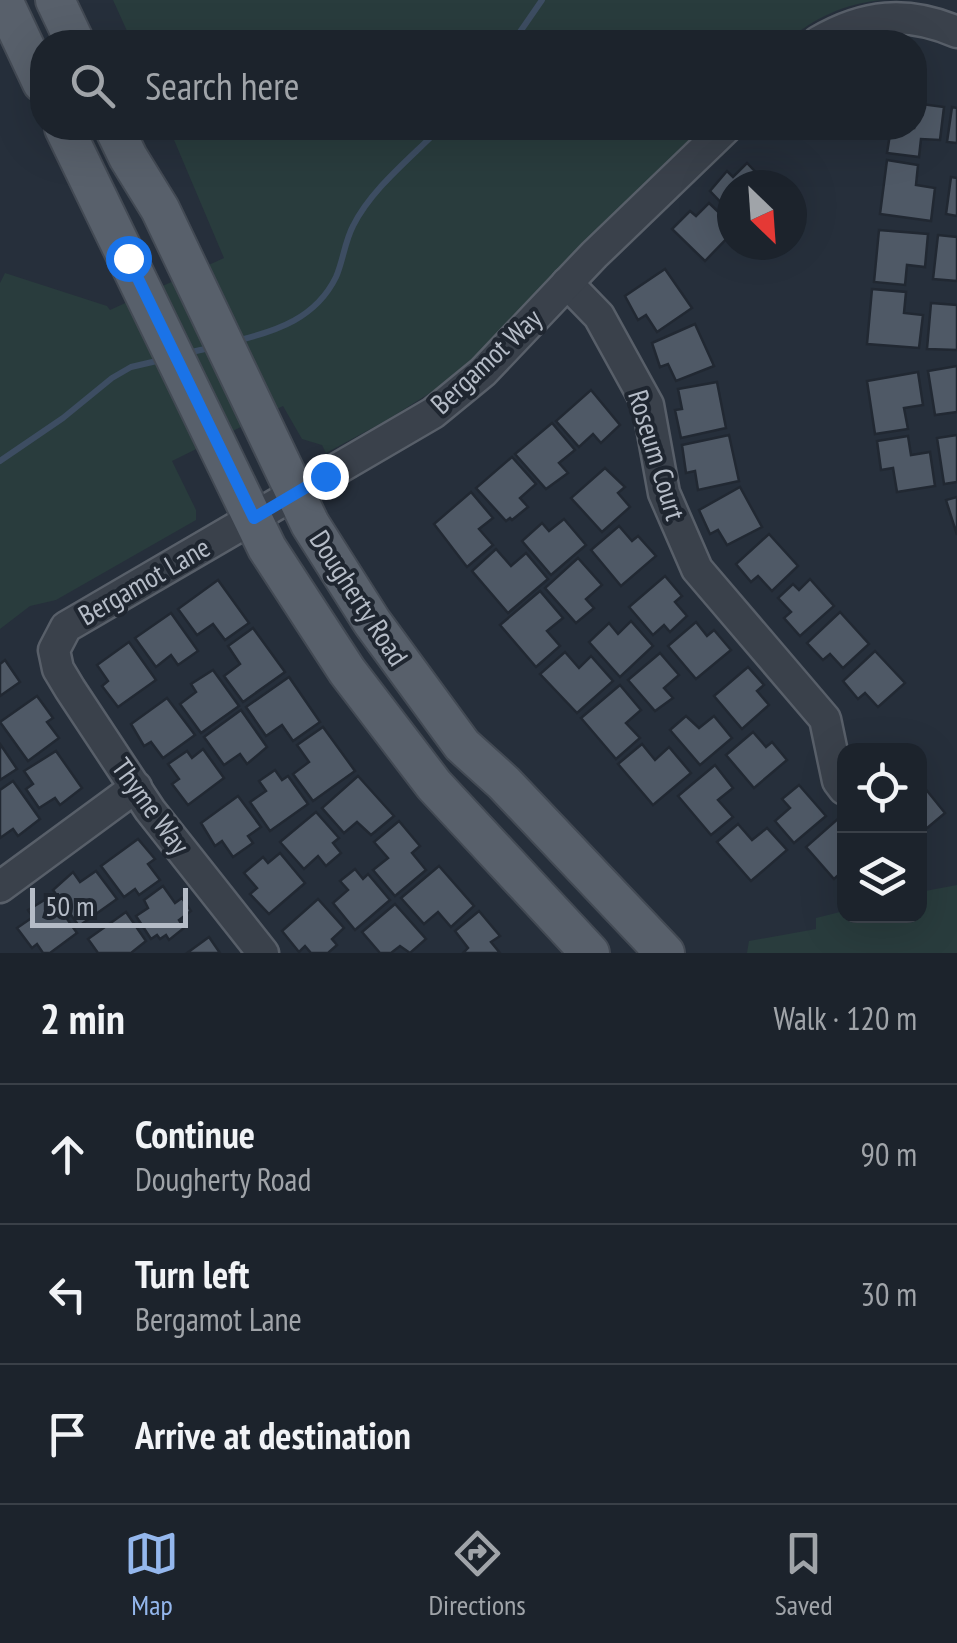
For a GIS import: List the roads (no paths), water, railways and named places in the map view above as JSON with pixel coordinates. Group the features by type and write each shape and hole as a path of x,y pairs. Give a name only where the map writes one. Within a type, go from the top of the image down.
{"main road":[{"path":"4,0 30,57"},
{"path":"55,0 69,30"},
{"name":"Dougherty Road","path":"70,140 267,548 347,671 434,785 590,953"},
{"name":"Dougherty Road","path":"120,140 160,209 310,524 372,622 462,744 665,953"}],"street":[{"path":"843,30 864,20 893,16 935,22 957,32"},
{"name":"Bergamot Way","path":"296,492 432,413 483,372 567,283 714,140"},
{"name":"Roseum Court","path":"567,283 599,316 648,404 664,493 698,570 826,719 837,776"},
{"name":"Bergamot Lane","path":"54,650 66,628 296,492"},
{"name":"Thyme Way","path":"54,650 58,668 136,788 263,953"},
{"path":"0,887 136,788"}],"waterway":[{"path":"521,30 542,0"},
{"path":"236,341 294,321 318,303 336,277 350,232 361,212 381,186 428,140"},
{"path":"187,353 214,347"},
{"path":"0,461 112,378 131,367 161,360"}]}
